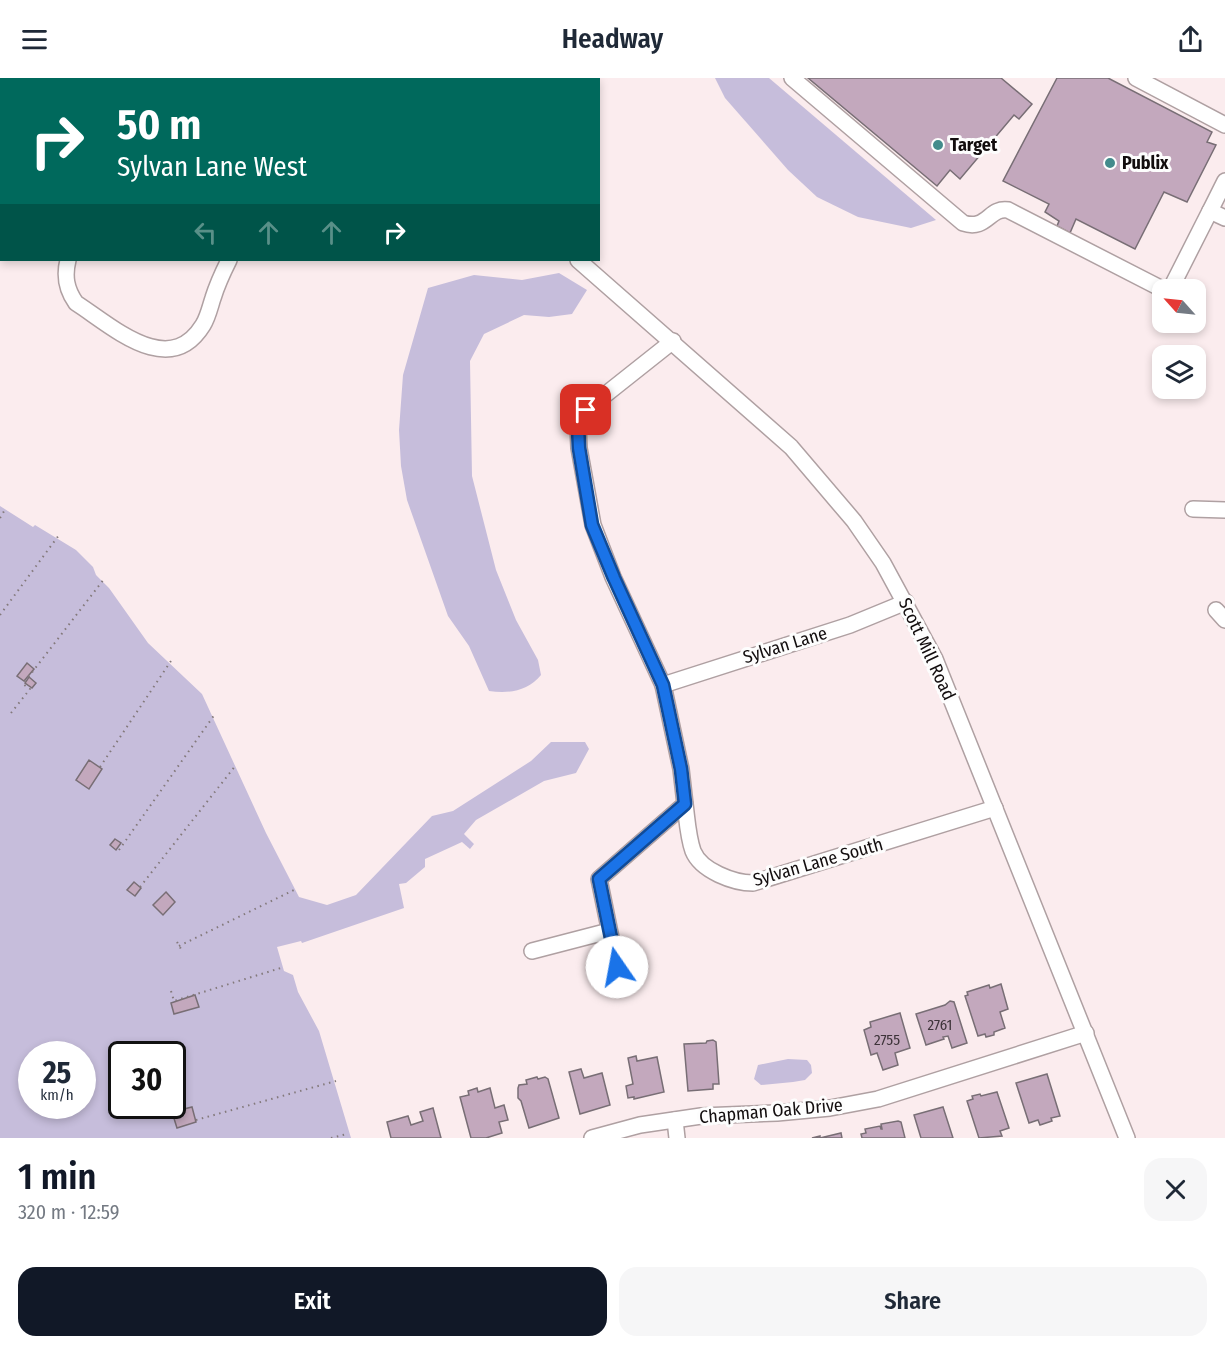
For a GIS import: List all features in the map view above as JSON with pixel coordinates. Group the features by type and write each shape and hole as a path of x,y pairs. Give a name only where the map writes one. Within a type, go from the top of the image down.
{"street":[{"path":"792,78 963,223 973,226 980,224 998,211 1008,210 1152,284"},
{"path":"1136,78 1225,125"},
{"path":"1176,279 1225,181"},
{"path":"1210,211 1225,218"},
{"path":"68,261 66,282 76,303 136,342 151,349 165,350 181,346 194,337 204,324 228,261"},
{"name":"Scott Mill Road","path":"579,261 791,447 854,521 883,562 935,659 1127,1138"},
{"name":"Sylvan Lane South","path":"673,341 586,410 578,426 579,448 592,525 663,685 681,769 693,852 702,863 729,879 742,883 753,883 995,808"},
{"path":"1193,510 1225,510"},
{"name":"Sylvan Lane","path":"663,685 850,625 906,602"},
{"path":"617,967 599,879 685,804"},
{"path":"532,951 609,931"},
{"name":"Chapman Oak Drive","path":"592,1138 640,1125 701,1116 830,1108 878,1099 1086,1033"},
{"path":"675,1120 677,1138"}],"path":[{"path":"0,518 6,508"},
{"path":"0,615 59,535"},
{"path":"11,713 30,689 23,684 104,579"},
{"path":"100,767 171,661"},
{"path":"119,850 215,714"},
{"path":"140,887 236,765"},
{"path":"179,946 296,889"},
{"path":"171,991 174,1000 284,967"},
{"path":"196,1120 336,1081"},
{"path":"331,1138 347,1134"}],"shaded area":[{"path":"715,78 769,78 936,220 911,228 858,217 817,197 788,170 725,98"},
{"path":"559,273 587,290 572,314 549,317 524,315 484,334 470,361 472,476 496,570 516,620 538,660 541,675 530,685 518,690 489,691 469,646 448,616 407,500 401,466 399,430 403,375 428,288 474,275 522,280"},
{"path":"0,506 76,550 93,567 96,575 109,588 148,643 202,694 266,833 299,897 327,905 356,895 432,816 453,811 531,761 551,742 585,742 589,749 576,773 544,781 476,820 464,834 474,844 470,849 462,842 425,859 425,867 406,883 399,884 404,908 302,943 301,941 277,947 284,971 293,975 298,992 319,1031 351,1138 0,1138"},
{"path":"788,1059 807,1060 811,1065 812,1073 805,1080 793,1082 761,1085 754,1079 758,1065"}],"building":[{"name":"Target","path":"808,78 1001,78 1032,104 1019,119 1014,115 960,179 950,170 937,186"},
{"name":"Publix","path":"1057,78 1108,78 1212,132 1207,142 1216,145 1187,202 1164,192 1135,249 1076,219 1070,233 1057,226 1059,221 1045,212 1049,204 1003,181"},
{"path":"27,663 34,669 24,681 17,676"},
{"path":"29,677 36,683 32,688 25,683"},
{"path":"89,760 102,769 89,789 76,780"},
{"path":"115,839 121,843 116,850 110,845"},
{"path":"134,882 141,888 135,896 127,890"},
{"path":"166,892 175,902 163,915 153,905"},
{"path":"1001,984 1008,1009 1000,1012 1005,1028 994,1032 994,1035 978,1036 965,996 968,995 967,992"},
{"path":"195,995 199,1007 174,1014 171,1003"},
{"path":"950,1001 954,1002 967,1043 952,1048 948,1036 926,1045 916,1014 945,1005"},
{"path":"900,1013 910,1048 895,1053 898,1065 883,1070 877,1053 871,1055 864,1030 871,1027 870,1022"},
{"path":"713,1040 716,1042 719,1084 713,1084 713,1089 688,1091 684,1044 706,1043"},
{"path":"636,1056 637,1061 657,1057 664,1092 634,1099 634,1097 628,1098 626,1086 633,1084 628,1058"},
{"path":"581,1069 584,1078 602,1073 610,1105 580,1114 569,1072"},
{"path":"1047,1074 1060,1116 1051,1118 1052,1121 1040,1125 1038,1120 1029,1123 1016,1083"},
{"path":"537,1077 548,1079 559,1118 529,1128 518,1098 518,1088 519,1085 527,1084 526,1080"},
{"path":"477,1088 478,1092 490,1088 495,1108 504,1105 508,1120 499,1122 502,1133 486,1138 471,1138 460,1097 469,1095 468,1091"},
{"path":"997,1092 1009,1128 1000,1131 1002,1136 979,1138 967,1101 973,1099 972,1096"},
{"path":"192,1107 196,1122 177,1128 174,1119 186,1119 186,1108"},
{"path":"943,1107 953,1138 921,1138 914,1115"},
{"path":"433,1108 441,1138 391,1138 387,1122 408,1116 411,1125 423,1121 420,1112"},
{"path":"901,1122 905,1138 862,1138 861,1134 866,1133 865,1129 880,1126 882,1129 881,1124"},
{"path":"841,1133 842,1138 820,1138"}],"place":[{"name":"Target","path":"938,145"},
{"name":"Publix","path":"1110,163"}],"route":[{"path":"586,410 578,426 579,448 592,525 663,685 681,769 685,804 599,879 617,967"}]}
